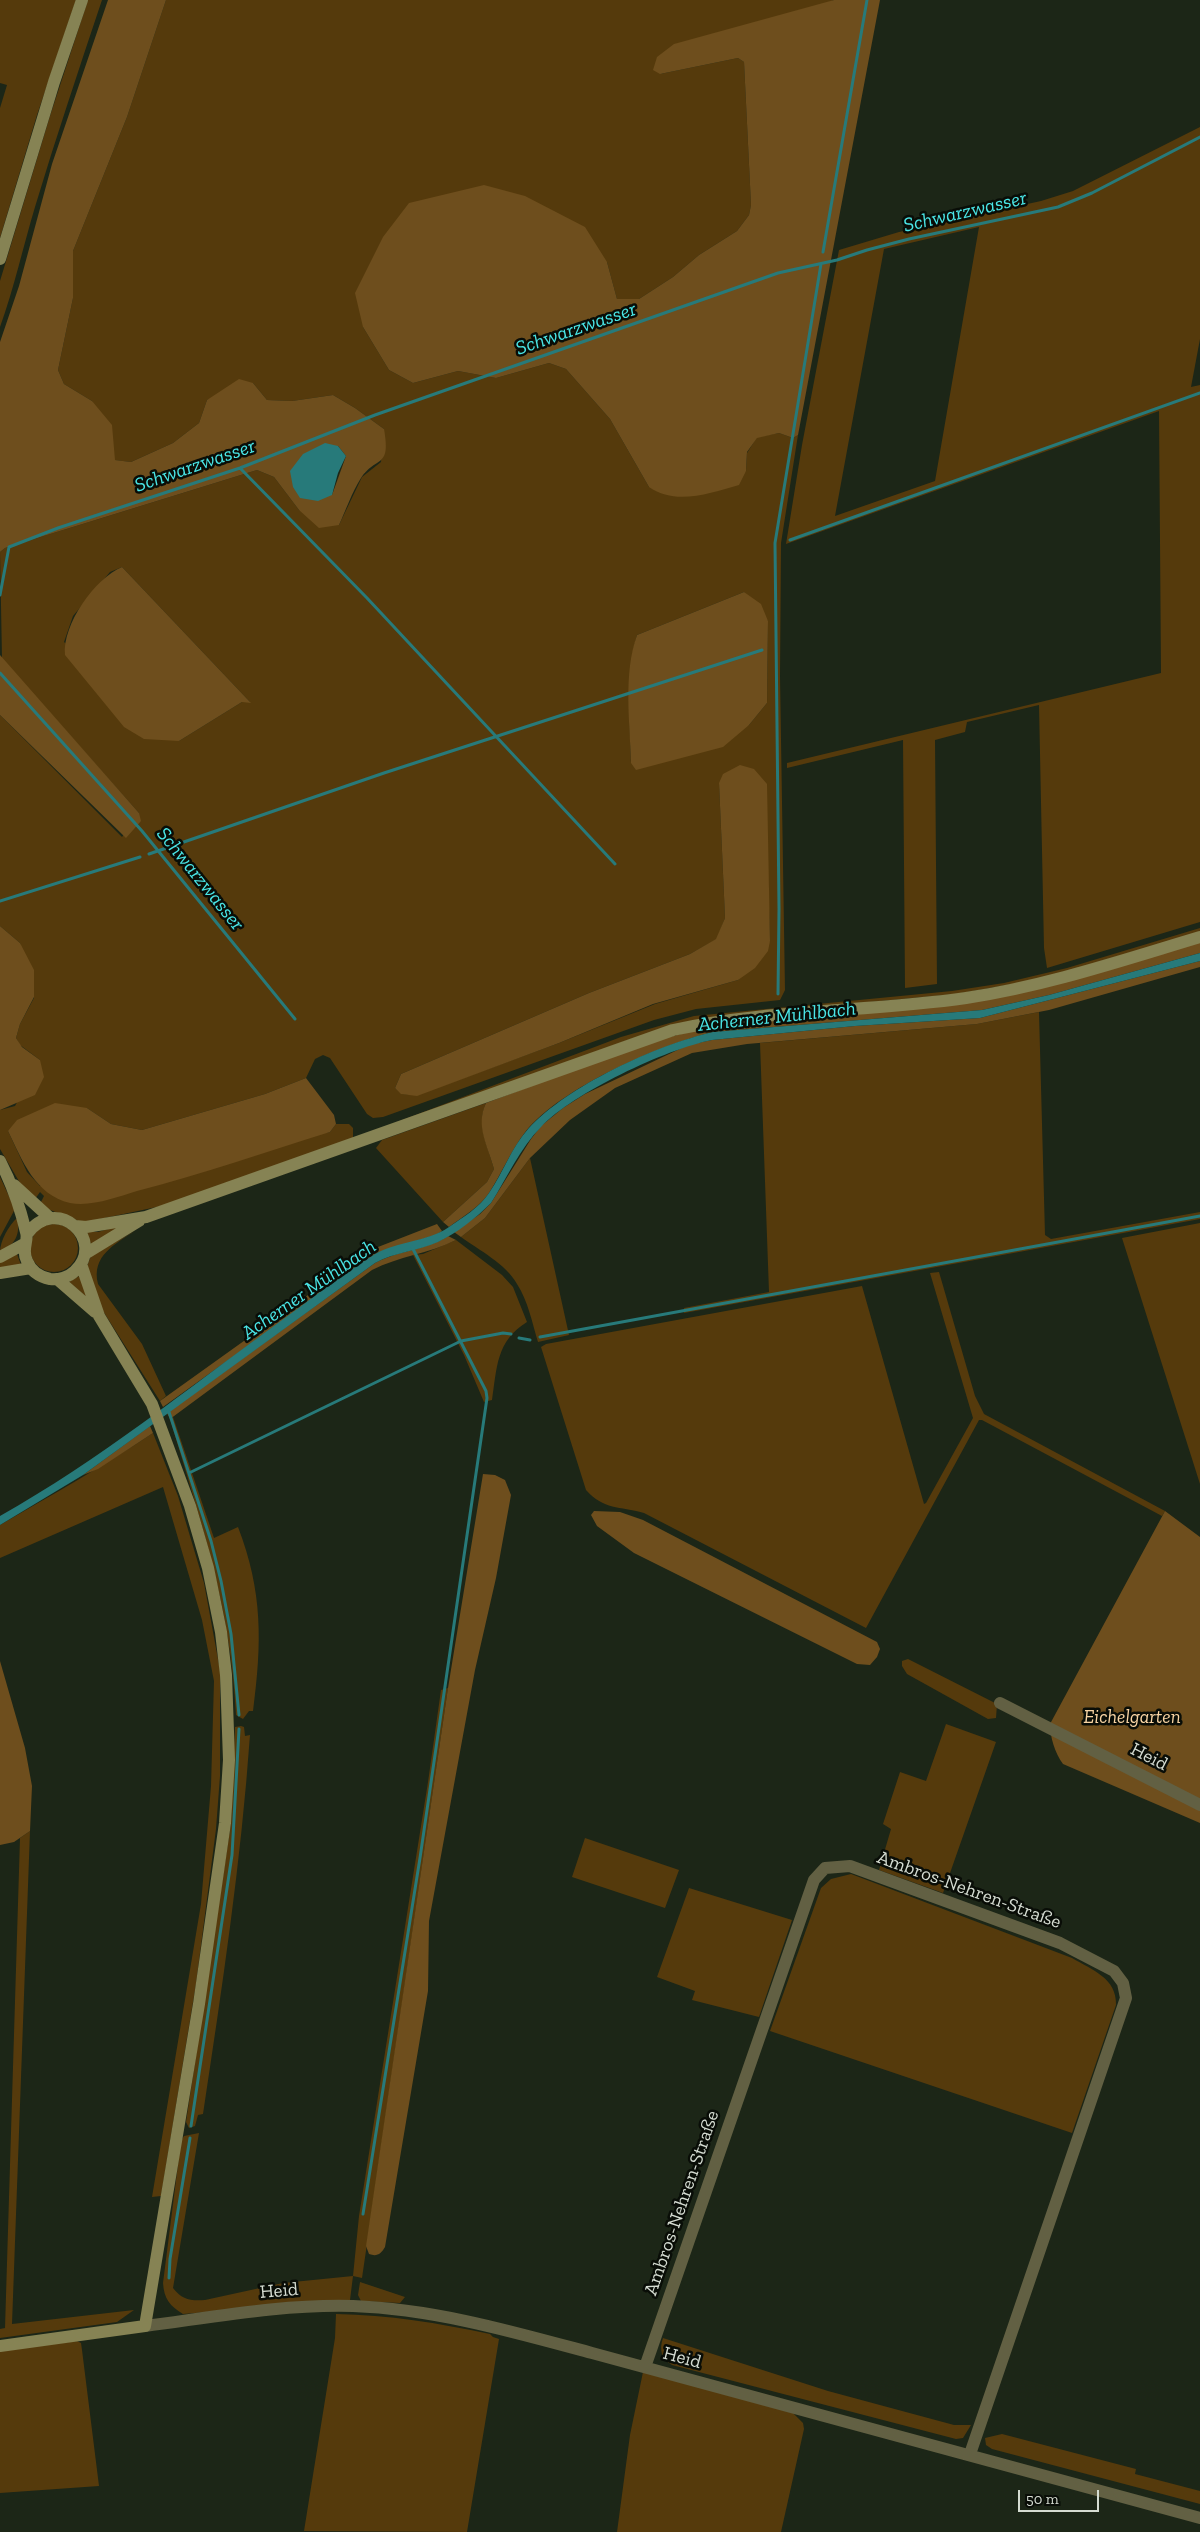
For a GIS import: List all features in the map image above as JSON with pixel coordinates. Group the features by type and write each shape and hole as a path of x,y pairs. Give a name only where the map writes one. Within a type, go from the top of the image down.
{"street":[{"path":"0,259 48,100 82,0"},
{"path":"75,1226 98,1226 146,1217 673,1030 738,1019 964,998 1006,991 1048,982 1200,936"},
{"path":"0,1161 11,1182 26,1239 25,1255 31,1268 43,1277 57,1279 71,1274 83,1259 146,1217"},
{"path":"11,1182 50,1218"},
{"path":"0,1257 26,1239 38,1222 50,1218 65,1220 75,1226 83,1237 83,1259 99,1316 152,1404 164,1431 193,1514 208,1568 221,1632 226,1675 229,1760 225,1823 201,1994 145,2326 0,2346"},
{"path":"0,1273 31,1268"},
{"path":"57,1279 99,1316"},
{"name":"Heid","path":"1000,1703 1200,1805"},
{"name":"Ambros-Nehren-Straße","path":"645,2367 814,1880 825,1868 850,1866 1060,1943 1114,1971 1123,1983 1126,1998 970,2454"},
{"name":"Heid","path":"145,2326 260,2311 353,2306 433,2316 489,2326 970,2454 1200,2518"}],"shaded area":[{"path":"0,0 76,0 37,115 0,238 0,108 7,85 0,83"},
{"path":"88,0 102,0 43,181 0,327 0,281 50,116"},
{"path":"166,0 834,0 660,74 738,58 744,62 751,205 749,215 737,231 699,255 673,277 639,299 617,299 607,262 363,327 389,370 413,383 458,371 496,378 549,363 566,369 610,419 649,487 746,471 747,453 757,437 779,433 793,438 798,435 781,543 780,676 785,990 780,1000 696,1009 654,1020 383,1117 373,1118 367,1114 330,1058 323,1055 315,1059 306,1078 265,1094 142,1130 111,1124 87,1108 8,1131 27,1172 40,1186 330,1132 336,1124 349,1124 353,1128 353,1139 166,1205 81,1223 40,1204 44,1196 40,1192 35,1199 20,1183 0,1149 0,1110 15,1106 40,1060 20,1045 16,1038 20,1024 34,998 20,943 0,926 0,715 122,837 139,813 2,659 0,552 5,548 257,470 274,477 299,510 339,525 362,477 381,462 384,429 333,395 292,401 267,400 253,383 207,400 199,423 173,443 131,462 114,460 92,401 64,384 58,370 73,298 73,251 127,117","holes":["122,567 250,702 242,702 179,741 64,642 73,616 110,572","744,592 768,621 767,703 749,725 631,763 630,682 633,651 637,635","719,783 768,877 770,941 738,980 655,1004 559,1043 417,1095 402,1094 395,1088 401,1074 589,993 690,954 717,939 725,918"]},
{"path":"1200,127 1200,339 1191,387 1200,385 1200,922 1047,968 1044,948 1039,705 967,722 965,732 935,740 937,984 905,988 903,740 787,768 787,763 1161,673 1159,411 786,544 802,445 839,250 899,232 1041,201 1073,191","holes":["979,227 935,481 835,516 884,249"]},
{"path":"1200,928 1200,932 1041,979 956,994 752,1013 631,1039 466,1100 376,1130 621,1037 694,1016 952,991 1004,983 1067,968"},
{"path":"1039,1012 1045,1235 1051,1239 1200,1212 1200,1219 684,1313 684,1308 769,1292 760,1043 977,1024"},
{"path":"486,1103 482,1119 486,1144 494,1169 487,1182 443,1222 376,1148 382,1140"},
{"path":"530,1158 569,1335 538,1342 524,1297 512,1277 492,1258 461,1237 485,1218"},
{"path":"0,1177 15,1209 0,1237"},
{"path":"17,1218 18,1229 16,1238 10,1246 0,1252 6,1234"},
{"path":"1200,1223 1200,1484 1122,1238"},
{"path":"54,1224 63,1226 71,1231 76,1239 78,1248 76,1257 71,1265 63,1270 54,1272 45,1270 37,1265 32,1257 30,1248 32,1239 37,1231 45,1226"},
{"path":"125,1224 91,1245 87,1232 98,1232"},
{"path":"135,1231 113,1246 101,1258 97,1274 98,1284 142,1344 166,1396 160,1401 103,1311 85,1271 91,1256"},
{"path":"456,1240 502,1275 513,1287 527,1322 517,1329 504,1347 497,1366 492,1400 484,1402 464,1355 413,1255 423,1254"},
{"path":"17,1254 21,1265 0,1269 0,1262"},
{"path":"939,1272 975,1396 984,1414 1165,1511 1162,1516 979,1420 866,1628 644,1513 606,1504 599,1501 586,1490 541,1347 546,1344 862,1286 924,1504 926,1503 973,1418 930,1273"},
{"path":"79,1276 90,1300 69,1282"},
{"path":"173,1417 214,1538 238,1527 252,1574 258,1618 258,1663 253,1711 249,1711 243,1719 236,1715 228,1637 221,1601 203,1529 170,1419"},
{"path":"153,1433 178,1496 204,1583 220,1670 220,1776 216,1829 196,1984 161,2196 152,2197 201,1904 211,1786 214,1681 202,1620 163,1487 0,1558 0,1525"},
{"path":"908,1659 997,1704 996,1718 988,1719 907,1674 902,1666 902,1661"},
{"path":"448,1688 362,2278 353,2276 359,2216 441,1690"},
{"path":"946,1724 996,1742 943,1893 879,1870 891,1829 883,1824 900,1772 926,1781"},
{"path":"235,1727 244,1727 245,1736 250,1735 242,1830 230,1925 203,2114 198,2115 195,2126 189,2128 186,2122 231,1823"},
{"path":"30,1831 12,2324 134,2310 117,2322 0,2338 0,2329 5,2328 20,1838"},
{"path":"585,1838 679,1870 665,1908 572,1877"},
{"path":"851,1874 1072,1958 1108,1981 1115,1996 1116,2005 1072,2133 770,2031 821,1888 831,1879"},
{"path":"689,1888 792,1920 759,2017 692,2000 695,1991 657,1977"},
{"path":"199,2133 173,2288 180,2295 191,2300 205,2300 283,2283 353,2276 350,2300 183,2314 175,2308 166,2298 163,2283 181,2141 184,2136"},
{"path":"360,2282 405,2297 400,2303 361,2301 358,2295"},
{"path":"336,2314 375,2316 432,2323 490,2334 499,2339 467,2532 304,2531 335,2338"},
{"path":"663,2338 828,2391 954,2425 971,2425 963,2438 956,2439 672,2365 665,2360 662,2353"},
{"path":"77,2341 81,2343 99,2486 0,2493 0,2351"},
{"path":"643,2372 793,2413 803,2423 804,2429 781,2532 617,2532 630,2435"},
{"path":"1002,2434 1136,2469 1135,2474 1200,2491 1200,2504 992,2449 986,2445 985,2438"}],"green space":[{"path":"108,0 166,0 127,117 73,251 73,298 58,370 64,384 92,401 112,425 115,460 131,462 173,443 199,423 207,400 239,379 253,383 267,400 292,401 333,395 384,429 386,442 384,456 361,478 339,525 319,528 299,510 274,477 257,470 5,548 0,552 0,342 19,286 52,164","holes":["338,446 346,456 332,495"]},
{"path":"834,0 880,0 798,435 793,438 779,433 757,438 747,452 746,471 739,485 705,494 682,497 659,493 649,487 610,419 566,369 549,363 496,378 458,371 413,383 389,370 363,327 355,293 383,237 409,203 484,185 525,196 585,227 607,262 617,299 639,299 673,277 699,255 737,231 749,215 751,205 744,62 738,58 660,74 653,70 657,57 674,44"},
{"path":"122,567 251,703 242,702 179,741 144,739 124,727 65,655 65,643 69,630 82,604 101,581"},
{"path":"744,592 761,604 768,621 767,703 749,725 723,747 636,770 631,763 628,698 630,666 637,635"},
{"path":"0,655 139,813 141,821 126,838 0,715"},
{"path":"740,765 754,769 767,784 770,941 768,951 755,968 738,980 653,1004 559,1043 417,1096 401,1094 395,1088 401,1074 589,993 690,954 716,939 725,918 719,783 723,774"},
{"path":"0,926 20,943 34,970 34,997 20,1024 16,1038 22,1047 40,1060 44,1077 35,1095 0,1110"},
{"path":"1200,941 1200,953 1049,995 982,1010 713,1032 666,1047 612,1070 562,1099 526,1131 485,1198 449,1227 443,1222 487,1182 494,1169 482,1128 483,1111 486,1103 643,1044 696,1030 725,1025 951,1005"},
{"path":"1200,961 1200,967 1049,1010 977,1024 747,1044 692,1053 615,1088 570,1120 530,1158 485,1218 461,1237 454,1232 480,1214 491,1203 531,1139 541,1126 563,1108 585,1094 688,1045 712,1040 855,1026 980,1018"},
{"path":"306,1078 334,1115 336,1124 330,1132 96,1203 70,1203 58,1199 48,1192 31,1175 8,1131 17,1120 55,1103 87,1108 111,1124 142,1130 265,1094"},
{"path":"437,1224 442,1231 436,1235 377,1253 163,1407 160,1401 357,1260 378,1247"},
{"path":"448,1236 456,1240 372,1270 170,1419 167,1413 375,1263 393,1255 440,1241"},
{"path":"150,1426 153,1433 98,1469 83,1475"},
{"path":"483,1474 495,1475 505,1480 511,1495 496,1578 475,1670 429,1921 428,1991 385,2247 378,2254 372,2255 369,2254 366,2246 448,1688"},
{"path":"594,1511 620,1512 643,1520 877,1642 880,1649 877,1657 870,1665 857,1664 634,1553 597,1526 591,1515"},
{"name":"Eichelgarten","path":"1165,1511 1200,1537 1200,1823 1063,1764 1055,1750 1050,1729 1050,1724"},
{"path":"0,1661 25,1748 32,1786 30,1831 14,1842 0,1845"}],"water":[{"path":"325,443 338,446 346,456 338,473 332,495 318,501 300,498 293,487 290,471 303,454"},
{"path":"1200,953 1200,961 980,1018 855,1026 712,1040 670,1053 621,1074 575,1100 541,1127 520,1154 491,1203 466,1225 438,1242 423,1248 390,1256 375,1263 83,1475 0,1525 0,1516 36,1495 107,1448 362,1262 393,1246 422,1239 440,1232 476,1208 489,1193 517,1144 528,1129 565,1098 614,1069 690,1038 713,1032 982,1010 1049,995"}],"waterway":[{"path":"823,252 867,0"},
{"name":"Schwarzwasser","path":"0,595 9,547 58,528 240,468 375,415 778,273 837,260 909,239 1058,207 1092,193 1200,137"},
{"path":"778,994 779,909 775,543 821,264"},
{"path":"790,540 1200,393"},
{"path":"240,468 367,598 615,864"},
{"path":"149,854 384,773 762,650"},
{"name":"Schwarzwasser","path":"0,673 142,831 295,1019"},
{"path":"0,901 140,857"},
{"path":"540,1337 1200,1216"},
{"path":"363,2214 420,1858 487,1398 486,1391 412,1247"},
{"path":"189,1473 461,1341 503,1333 511,1334"},
{"path":"519,1338 530,1340"},
{"path":"168,1409 211,1541 221,1581 231,1634 239,1715"},
{"path":"191,2126 232,1855 239,1729"},
{"path":"169,2278 170,2259 190,2138"}],"water label":[{"name":"Acherner Mühlbach","path":"777,1017"},
{"name":"Acherner Mühlbach","path":"309,1290"}]}
